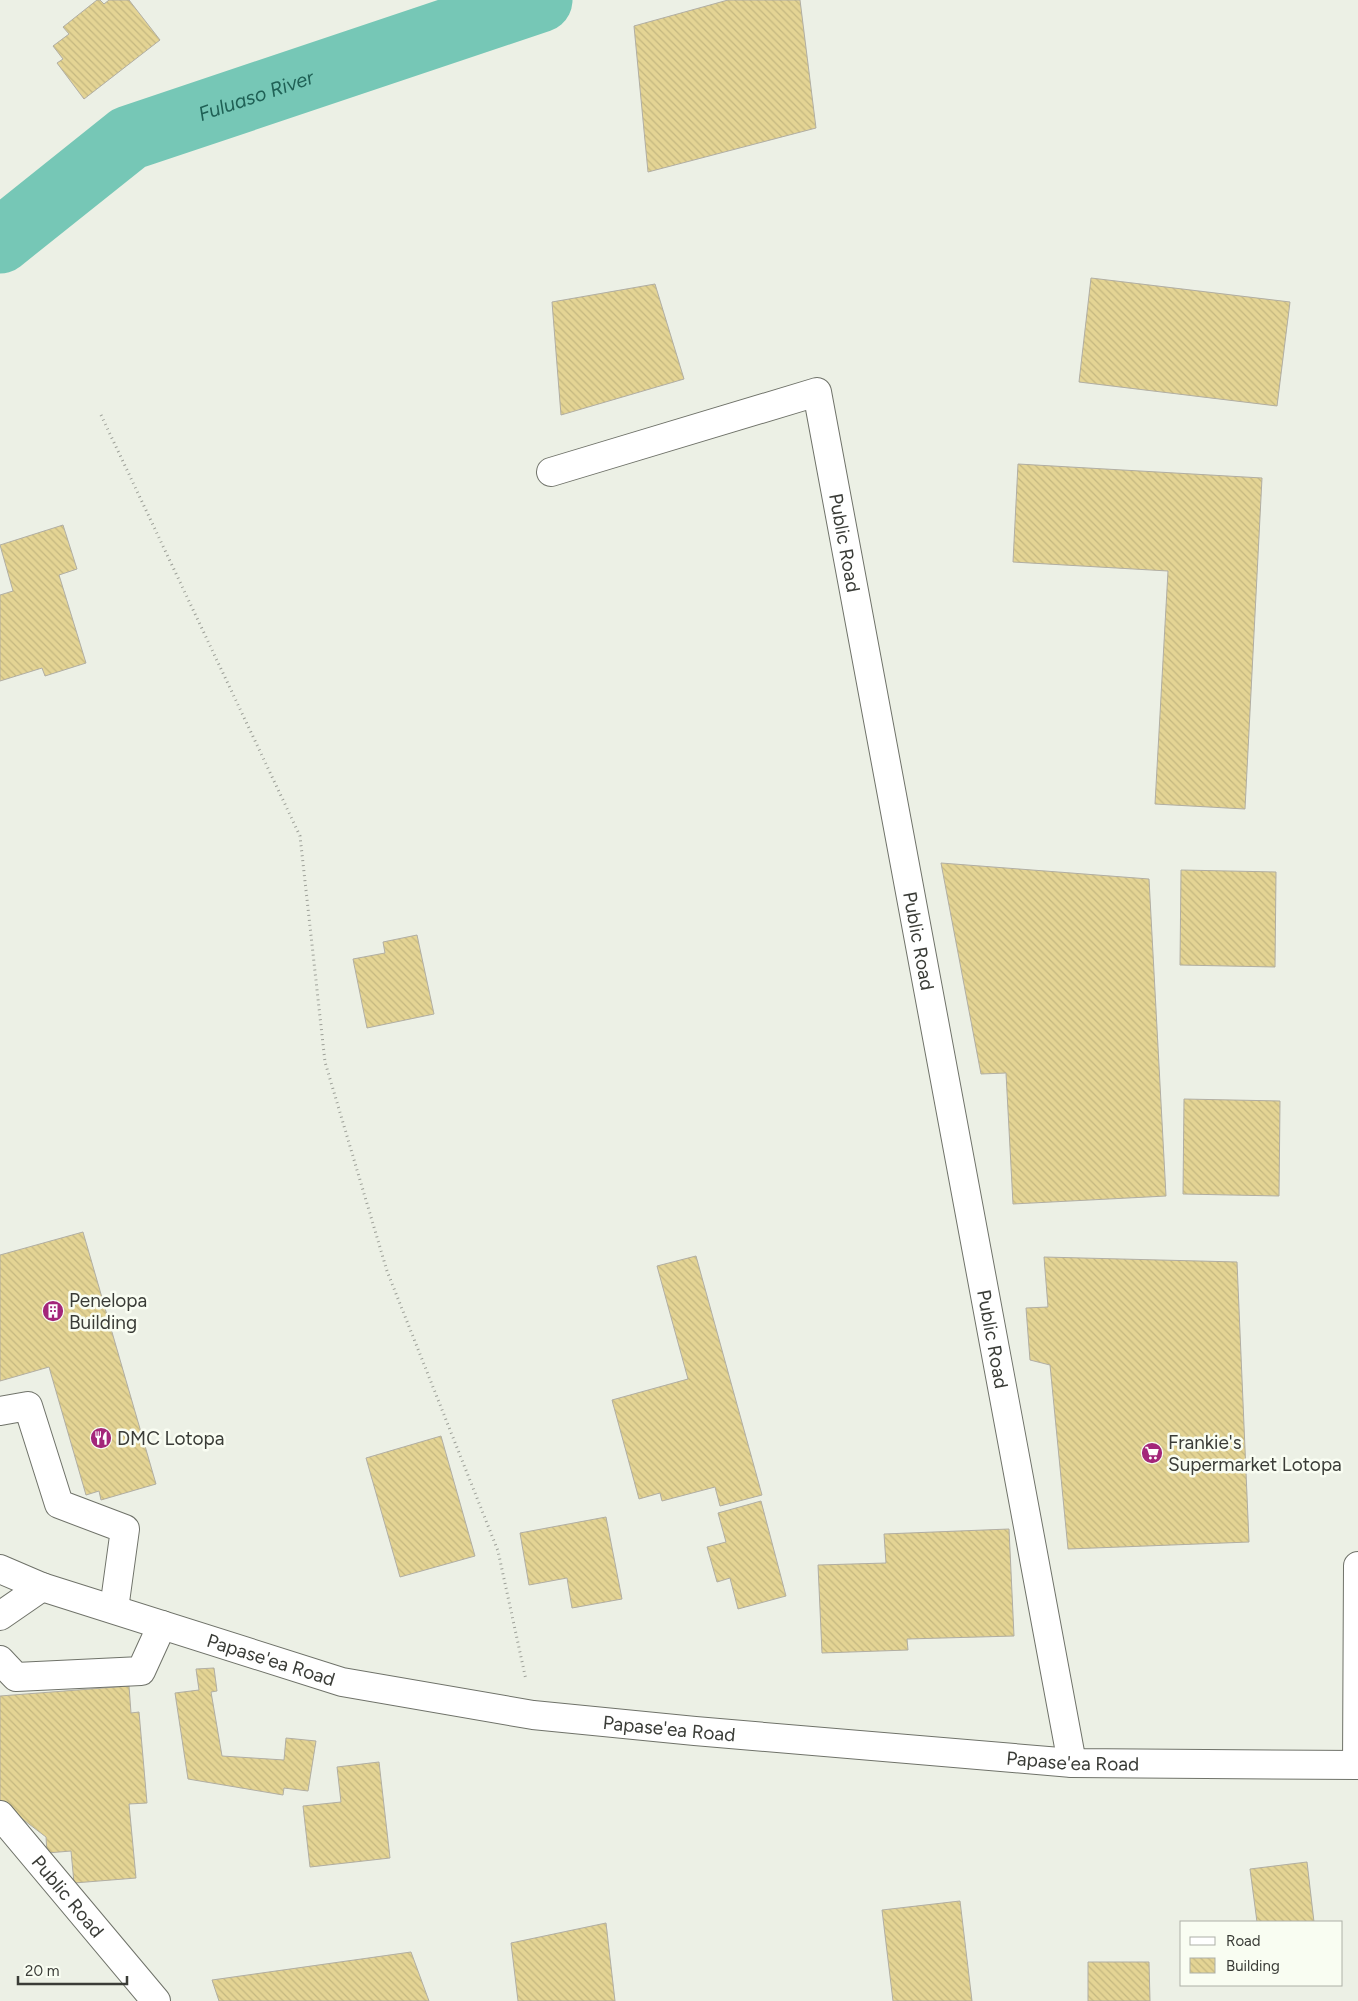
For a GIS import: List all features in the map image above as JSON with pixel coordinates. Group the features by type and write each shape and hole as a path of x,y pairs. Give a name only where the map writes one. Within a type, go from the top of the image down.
{"street":[{"name":"Public Road","path":"551,472 817,392 1072,1763"},
{"path":"0,1411 28,1406 59,1504 124,1529 114,1609"},
{"path":"1357,1765 1358,1566"},
{"name":"Papase'ea Road","path":"0,1569 42,1586 342,1682 533,1715 695,1731 1072,1763 1357,1765"},
{"path":"0,1616 42,1586"},
{"path":"0,1660 16,1677 141,1671 162,1625"},
{"name":"Public Road","path":"0,1815 156,2001"}],"path":[{"path":"102,415 300,836 325,1062 387,1271 498,1552 533,1715"}],"building":[{"path":"97,0 104,4 109,0 129,0 160,40 84,99 57,63 63,59 53,46 69,34 63,27"},
{"path":"728,0 800,0 816,128 648,172 634,26"},
{"path":"1091,278 1290,302 1277,406 1079,382"},
{"path":"655,284 684,379 561,415 552,302"},
{"path":"1018,464 1262,478 1245,809 1155,804 1168,571 1013,562"},
{"path":"63,525 77,569 59,575 86,663 45,676 42,668 0,681 0,595 13,591 0,545"},
{"path":"941,863 1149,879 1166,1196 1013,1204 1006,1073 981,1074"},
{"path":"1181,870 1276,872 1275,967 1180,965"},
{"path":"417,935 434,1014 367,1028 353,959 385,953 383,942"},
{"path":"1184,1099 1280,1101 1279,1196 1183,1194"},
{"name":"Penelopa Building","path":"83,1232 156,1484 101,1500 99,1491 86,1495 49,1367 0,1381 0,1255"},
{"path":"696,1256 762,1495 720,1506 715,1487 662,1501 660,1493 639,1499 612,1400 688,1379 657,1266"},
{"name":"Frankie's Supermarket Lotopa","path":"1044,1257 1237,1262 1249,1542 1068,1549 1050,1365 1030,1360 1026,1308 1048,1307"},
{"path":"441,1436 475,1556 400,1577 366,1458"},
{"path":"761,1501 786,1596 738,1609 730,1578 717,1582 707,1547 726,1542 718,1513"},
{"path":"606,1517 622,1599 572,1608 567,1578 529,1585 520,1533"},
{"path":"1009,1529 1014,1636 907,1639 908,1650 822,1653 818,1565 886,1563 884,1534"},
{"path":"214,1668 217,1691 211,1692 222,1756 284,1760 286,1738 316,1741 308,1791 284,1788 283,1795 188,1779 175,1693 199,1690 196,1669"},
{"path":"129,1686 131,1713 139,1712 147,1803 129,1804 136,1878 74,1883 71,1851 47,1853 46,1837 0,1802 0,1696"},
{"path":"379,1762 390,1858 310,1867 303,1806 341,1802 337,1767"},
{"path":"1307,1862 1314,1921 1257,1921 1250,1869"},
{"path":"960,1901 972,2001 893,2001 882,1910"},
{"path":"606,1923 615,2001 518,2001 511,1943"},
{"path":"411,1952 429,2001 219,2001 212,1980"},
{"path":"1088,1962 1149,1962 1150,2001 1088,2001"}],"waterway":[{"name":"Fuluaso River","path":"0,241 129,138 540,0"}],"place":[{"name":"Penelopa Building","path":"53,1311"},
{"name":"DMC Lotopa","path":"101,1438"},
{"name":"Frankie's Supermarket Lotopa","path":"1152,1453"}]}
